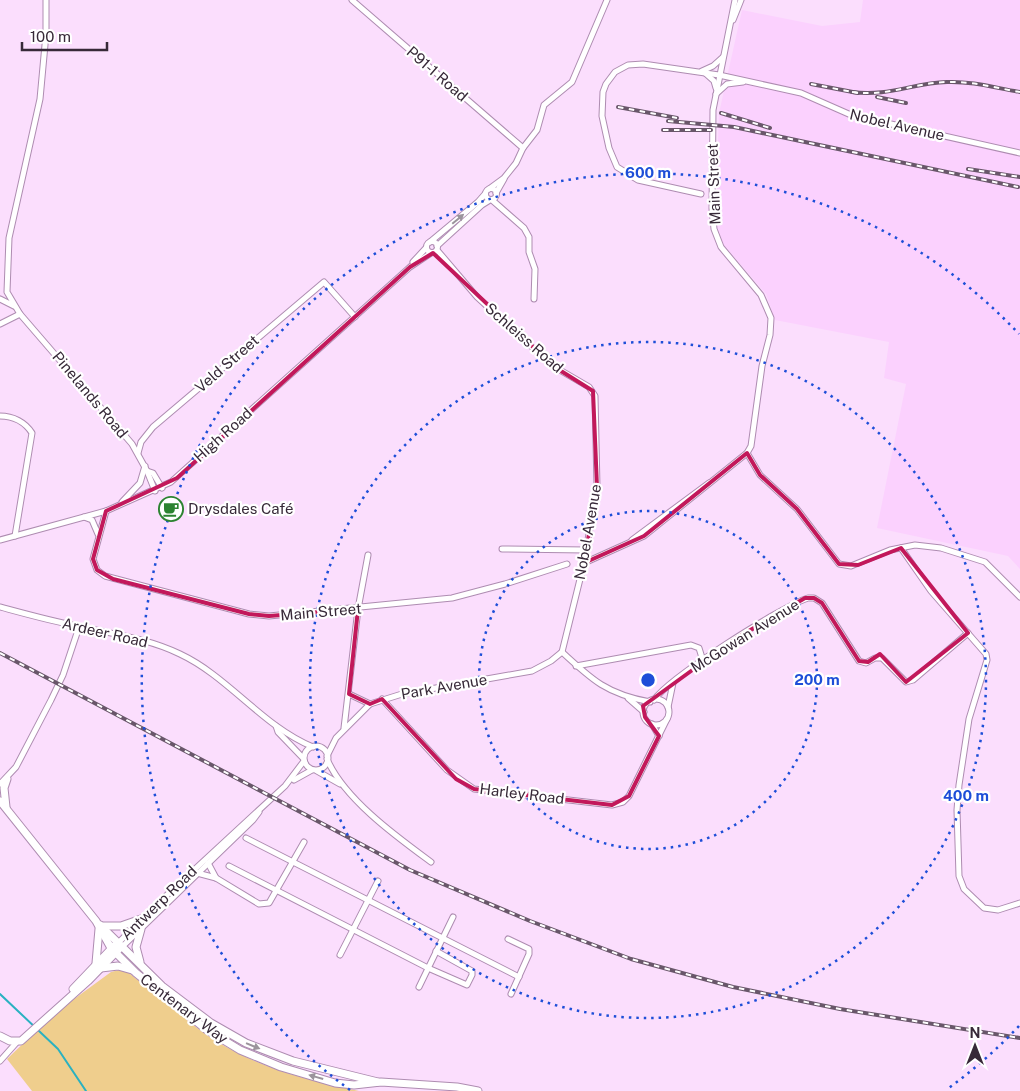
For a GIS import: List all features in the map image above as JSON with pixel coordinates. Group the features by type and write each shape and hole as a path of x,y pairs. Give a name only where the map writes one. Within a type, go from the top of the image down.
{"main road":[{"path":"6,777 4,788 6,807"},
{"name":"Centenary Way","path":"0,801 99,925 114,950 136,973 207,1030 240,1050 281,1067 335,1083 354,1085 381,1082"},
{"path":"136,973 124,967 99,966 99,925 121,926 141,919"},
{"name":"Centenary Way","path":"99,925 121,944 162,986 211,1023 246,1043 293,1062 381,1082 457,1087 478,1091"},
{"path":"141,929 136,947 141,964"},
{"name":"Antwerp Road","path":"17,1042 43,1021 121,944"},
{"path":"0,1036 17,1042"}],"street":[{"path":"14,306 7,292 9,238 40,99 46,34 46,0"},
{"name":"P91-1 Road","path":"352,0 523,148"},
{"name":"High Road","path":"0,540 106,511 162,488 177,478 410,267 434,250 482,205 494,197 504,178 516,163 523,148 537,130 544,105 567,89 576,76 607,0"},
{"name":"Main Street","path":"735,0 716,91 712,123 714,229 727,255 761,295 769,311 772,326 762,366 753,437 747,453"},
{"name":"Main Street","path":"730,27 740,0"},
{"path":"724,55 713,66 702,73 714,81 716,91 727,84 748,82"},
{"name":"Nobel Avenue","path":"701,194 638,180 622,172 617,167 609,148 602,116 606,84 621,68 643,64 719,76 801,93 851,115 1020,153"},
{"name":"High Road","path":"410,267 430,242 504,178"},
{"path":"487,191 494,197"},
{"path":"487,191 529,237 530,252 535,269 534,299"},
{"path":"430,242 435,243 434,250"},
{"name":"Schleiss Road","path":"426,248 434,250 477,297 553,366 593,391 596,409"},
{"name":"Veld Street","path":"138,452 141,442 153,427 324,282 355,317"},
{"path":"0,298 14,306"},
{"name":"Pinelands Road","path":"14,306 138,452 155,491"},
{"path":"0,324 20,314"},
{"name":"Nobel Avenue","path":"562,652 584,563 597,487 596,409"},
{"path":"0,416 16,419 25,424 32,433 15,536"},
{"path":"584,563 644,536 662,524 747,453 760,475 797,509 839,564 846,566 858,565 901,548 926,546 956,552 985,562 1020,597"},
{"path":"120,504 140,483 146,468 153,473 162,488"},
{"path":"98,535 106,511"},
{"path":"83,517 92,520 98,535"},
{"name":"Main Street","path":"98,535 94,564 105,576 249,614 269,616 358,609 473,594 566,564"},
{"path":"901,548 931,591 986,654 987,660 969,719 959,785 957,838 960,882 969,897 984,908 998,910 1020,903"},
{"path":"502,549 586,550"},
{"path":"343,729 349,694 358,609 368,555"},
{"name":"McGowan Avenue","path":"658,694 703,661 770,618 808,598 814,598 822,603 859,661 866,663 875,658 882,658 904,681 913,680 968,633"},
{"name":"Ardeer Road","path":"0,607 79,627 136,638 180,654 217,677 276,726 314,747"},
{"path":"0,784 6,777 63,675 79,627"},
{"path":"576,666 686,645 699,648 703,661"},
{"path":"562,652 589,678 625,696 644,712 646,719 660,736"},
{"name":"Park Avenue","path":"327,758 336,738 343,729 370,704 382,699 532,671 551,661 562,652"},
{"path":"652,724 661,724 667,720 673,683"},
{"path":"349,694 370,704"},
{"path":"644,712 658,694 670,698"},
{"path":"625,696 652,701 661,700 668,707"},
{"name":"Harley Road","path":"382,699 447,770 474,789 616,805 629,796 667,720"},
{"name":"Ardeer Road","path":"276,726 278,732 304,760"},
{"path":"336,738 305,752 304,760 307,767 347,789"},
{"path":"314,747 322,748 347,789 388,830 431,862"},
{"path":"315,770 323,768 327,758"},
{"name":"Antwerp Road","path":"285,786 304,760"},
{"name":"Antwerp Road","path":"121,944 141,919 285,786 301,774 315,770"},
{"name":"Antwerp Road","path":"121,944 141,929 253,820 261,809"},
{"path":"246,838 519,977"},
{"path":"197,873 216,878 259,904 269,903 304,842"},
{"path":"208,863 216,878"},
{"path":"229,866 352,930 466,985 472,975 468,968 436,951"},
{"path":"340,955 378,881"},
{"path":"418,987 453,917"},
{"path":"508,939 529,949 529,954 511,994"},
{"path":"0,1061 17,1042"}],"highlighted area":[{"path":"433,253 553,366 593,391 597,487 584,563 644,536 747,453 760,475 797,509 839,564 858,565 901,548 968,633 906,682 880,654 868,662 859,661 822,603 814,598 805,598 735,639 643,706 645,717 659,736 629,796 612,805 474,789 456,779 382,699 370,704 349,694 358,609 269,616 249,614 113,579 97,570 93,559 106,511 177,478 410,267"}],"shaded area":[{"path":"863,0 1020,0 1020,569 1008,556 877,528 906,384 884,378 889,342 775,320 766,294 724,245 715,223 719,113 742,10 822,26 860,22"},
{"path":"119,970 129,973 194,1025 233,1051 285,1072 359,1091 32,1091 7,1059 55,1013 111,972"}],"waterway":[{"path":"0,994 58,1049 86,1091"}],"railway":[{"path":"852,92 877,93 947,82 975,84 1020,92"},
{"path":"811,84 858,93"},
{"path":"877,97 906,103"},
{"path":"618,107 677,118"},
{"path":"721,113 770,128"},
{"path":"668,121 734,127 1018,187"},
{"path":"663,130 711,130"},
{"path":"968,169 1020,177"},
{"path":"0,653 410,870 530,921 631,959 733,987 840,1009 1020,1038"}],"place":[{"name":"Drysdales Café","path":"171,509"}]}
